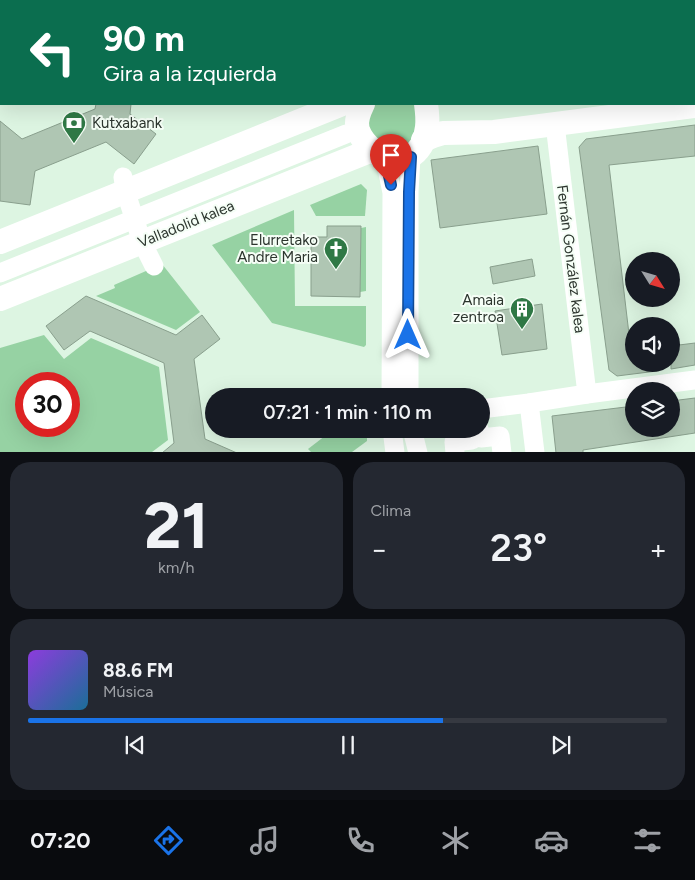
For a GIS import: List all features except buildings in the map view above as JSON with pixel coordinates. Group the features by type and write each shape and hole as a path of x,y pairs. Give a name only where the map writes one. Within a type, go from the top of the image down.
{"main road":[{"path":"0,242 124,184 339,105"},
{"path":"363,105 357,122 363,141 379,154 395,161 405,159 433,136 443,133 494,132 695,106"},
{"path":"417,149 428,126 426,105"},
{"name":"Valladolid kalea","path":"0,299 142,242 379,154"}],"street":[{"name":"Fernán González kalea","path":"555,124 587,394"},
{"name":"Valladolid kalea","path":"0,273 346,134"},
{"path":"409,388 409,201 417,149"},
{"path":"379,154 392,193 391,388"},
{"path":"124,184 142,242 154,266"},
{"path":"490,408 695,380"},
{"path":"529,403 535,452"},
{"path":"455,452 454,442 472,440 471,431 480,429 481,438 500,436 502,452"},
{"path":"393,438 395,452"},
{"path":"414,438 418,452"}],"green space":[{"path":"374,105 416,105 419,129 404,152 376,142 367,123"},
{"path":"361,184 367,190 365,216 316,216 310,205"},
{"path":"294,210 295,306 366,306 366,345 364,347 272,323 212,245"},
{"path":"366,227 366,291 360,292 361,228"},
{"path":"162,264 200,312 176,330 96,296 115,288 114,285"},
{"path":"44,335 64,359 91,338 159,367 168,440 152,452 0,452 0,348"},
{"path":"322,438 367,438 367,441 352,452 311,452 308,449"}],"place":[{"name":"Kutxabank","path":"74,144"},
{"name":"Elurretako Andre Maria","path":"336,270"},
{"name":"Amaia zentroa","path":"522,330"}],"route":[{"path":"391,185 385,158 395,161 411,157 408,335"}]}
